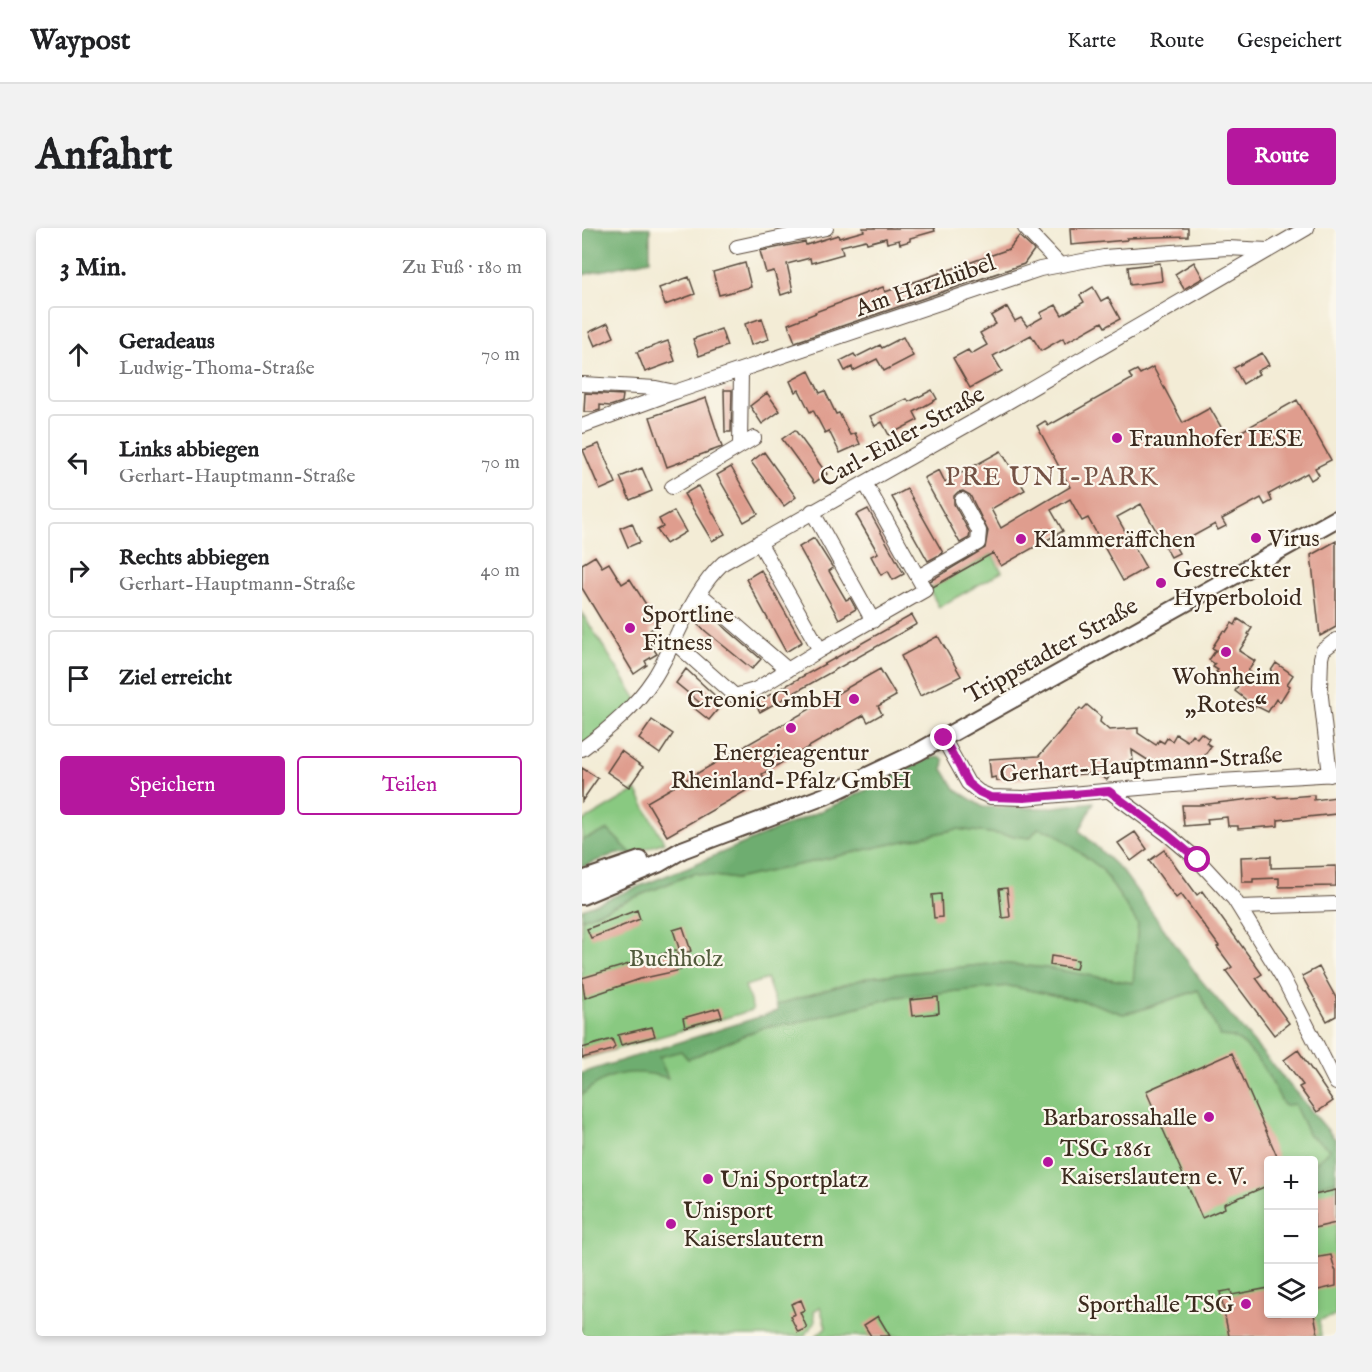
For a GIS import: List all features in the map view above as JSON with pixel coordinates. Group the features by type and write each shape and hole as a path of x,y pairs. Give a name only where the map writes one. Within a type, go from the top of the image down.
{"main road":[{"name":"Trippstadter Straße","path":"582,880 654,856 682,850 825,796 878,772 944,738 1336,519"},
{"name":"Trippstadter Straße","path":"582,896 658,864 682,850"}],"street":[{"path":"737,247 826,228"},
{"path":"1024,228 1060,265"},
{"name":"Carl-Euler-Straße","path":"582,749 624,716 638,701 655,677 699,593 712,573 723,563 1307,228"},
{"name":"Am Harzhübel","path":"582,426 675,392 1040,269 1104,257 1215,248 1268,250"},
{"path":"740,446 741,371"},
{"name":"Am Harzhübel","path":"582,384 656,388 675,392"},
{"path":"672,487 754,438"},
{"path":"674,642 735,696 755,690 820,650 925,591 865,483"},
{"path":"918,577 978,543 979,531 962,500"},
{"path":"812,511 873,621"},
{"path":"759,542 820,650"},
{"path":"699,593 788,670"},
{"path":"1333,774 1320,676 1323,650 1336,640"},
{"name":"Gerhart-Hauptmann-Straße","path":"944,738 968,783 990,797 1024,798 1333,774"},
{"path":"1109,791 1198,860 1239,907 1283,978 1336,1083"},
{"path":"1239,907 1336,904"}],"green space":[{"path":"582,228 650,228 650,260 582,275"},
{"path":"992,554 1002,572 939,607 929,589"},
{"path":"582,613 638,701 582,749"},
{"path":"941,757 944,760 943,769 956,790 983,807 1046,808 1094,802 1080,831 1123,872 1200,979 1336,1140 1336,1181 1318,1186 1318,1160 1330,1149 1309,1135 1294,1104 1284,1106 1264,1068 1250,1050 1234,1038 1220,1036 1198,990 1123,1014 1092,1003 1009,986 896,997 795,1023 764,1027 688,1059 681,1051 659,1057 668,1078 644,1073 611,1076 582,1095 582,1073 778,1011 776,1005 870,977 999,963 1046,968 1133,983 1138,924 1102,869 1053,832 1038,828 1030,838 957,829 736,879 694,873 582,919 582,909 844,801 930,758"},
{"path":"636,790 664,842 632,854 608,830 582,840 582,822"},
{"name":"Buchholz","path":"1038,828 1053,832 1102,869 1138,924 1134,983 1046,968 999,963 870,977 776,1005 767,979 745,986 753,1010 582,1059 582,919 694,873 736,879 957,829 1030,838"},
{"path":"608,830 632,854 617,853 582,867 582,840"},
{"name":"TSG 1861 Kaiserslautern e. V.","path":"1009,986 1092,1003 1123,1014 1199,990 1220,1036 1234,1038 1250,1050 1264,1068 1284,1105 1294,1103 1309,1135 1330,1149 1318,1160 1318,1156 1264,1156 1264,1318 1318,1318 1318,1186 1336,1181 1336,1316 1319,1320 1321,1336 816,1336 826,1327 820,1307 814,1311 815,1322 804,1336 582,1336 582,1073 681,1051 688,1059 764,1027 795,1023 896,997"}],"building":[{"path":"863,228 934,228 935,231 910,238 910,241 900,244 899,240 887,243 886,238 867,243 866,240 841,246 843,254 811,263 810,258 787,264 793,291 781,295 774,271 766,273 760,251 805,242 806,245 838,235 839,238 864,231"},
{"path":"1070,228 1188,228 1188,236 1127,238 1127,240 1071,245"},
{"path":"1019,236 1034,250 1024,264 795,342 788,324 883,287 885,292 1009,249"},
{"path":"1194,262 1203,278 1184,289 1175,274"},
{"path":"745,263 751,287 719,295 713,272"},
{"path":"1160,263 1162,281 1130,285 1128,267"},
{"path":"689,277 695,294 665,305 659,288"},
{"path":"1093,287 1101,301 1108,297 1120,319 1105,327 1102,322 1065,343 1063,338 1041,351 1031,335 993,356 1002,371 970,388 953,358 968,350 971,354 987,345 980,333 996,324 991,316 1007,307 1015,321 1021,318 1027,326 1043,317 1040,313 1056,305 1062,315 1084,302 1080,295"},
{"path":"762,318 769,339 751,345 745,324"},
{"path":"608,323 614,337 595,346 589,332"},
{"path":"721,329 727,346 699,356 693,339"},
{"path":"903,337 913,356 884,371 877,359 853,371 852,367 845,371 840,361 854,354 856,357 880,345 882,348"},
{"path":"668,341 675,361 645,372 637,352"},
{"path":"1262,353 1269,365 1257,371 1259,374 1243,384 1234,368"},
{"path":"1153,367 1183,423 1210,408 1228,439 1297,400 1331,460 1315,468 1319,475 1311,480 1307,473 1269,494 1272,501 1265,505 1261,498 1222,519 1226,526 1218,530 1215,524 1175,546 1179,553 1171,557 1141,504 1117,517 1146,568 1123,581 1088,518 1082,521 1070,499 1051,510 1063,531 1001,566 993,553 933,587 930,581 985,548 988,531 970,495 963,491 958,492 954,496 954,504 970,533 969,538 960,543 924,478 939,470 945,482 1001,451 1025,490 991,509 1001,528 1070,487 1037,426 1045,421 1048,426 1132,379 1129,374 1137,370 1140,374"},
{"path":"809,371 820,393 825,391 836,414 839,413 850,435 855,433 860,444 840,453 829,431 825,433 813,410 810,412 799,390 795,392 790,381"},
{"path":"724,390 732,390 731,432 725,432"},
{"path":"932,390 937,399 914,412 918,420 889,435 882,422 875,426 870,416 907,399 909,402"},
{"path":"585,393 623,395 622,402 610,406 600,405 600,410 584,412"},
{"path":"767,393 780,411 762,424 750,406"},
{"path":"706,398 722,447 667,467 650,417"},
{"path":"795,430 827,474 814,483 782,439"},
{"path":"599,444 616,483 600,490 583,450"},
{"path":"764,452 796,497 784,506 751,462"},
{"path":"731,467 758,514 744,522 717,475"},
{"path":"642,468 652,491 630,500 620,477"},
{"path":"698,486 725,534 712,541 684,494"},
{"path":"907,489 943,553 928,561 892,497"},
{"path":"868,509 904,574 893,580 888,571 881,575 871,556 878,553 856,515"},
{"path":"674,511 686,532 666,544 657,530 663,527 659,519"},
{"path":"632,523 640,542 628,547 620,528"},
{"path":"814,538 833,568 829,571 846,600 850,598 856,609 839,619 799,547"},
{"path":"1336,541 1336,627 1320,636 1311,555"},
{"name":"Sportline Fitness","path":"595,556 602,567 609,563 622,584 630,579 659,625 650,630 655,639 649,642 657,654 645,661 647,665 634,674 582,588 582,564"},
{"path":"761,570 802,642 786,652 746,579"},
{"path":"708,613 761,659 752,669 698,625"},
{"path":"912,615 917,624 760,712 755,703"},
{"path":"1238,619 1252,628 1239,651 1255,661 1248,671 1264,681 1276,663 1293,675 1287,684 1290,686 1280,702 1276,699 1268,712 1256,706 1254,708 1244,701 1245,699 1235,691 1238,686 1216,672 1218,670 1213,667 1215,664 1209,660 1216,650 1212,648 1223,631 1226,632 1232,623 1235,625"},
{"path":"938,636 961,676 920,696 901,656"},
{"path":"686,669 723,703 709,720 694,708 699,702 676,683"},
{"path":"880,669 896,696 878,706 882,714 868,722 864,715 762,774 765,780 667,836 647,802"},
{"path":"1087,705 1101,717 1100,722 1109,730 1138,728 1138,733 1156,745 1159,740 1164,743 1167,738 1172,741 1176,734 1187,741 1192,734 1197,738 1201,733 1209,739 1206,743 1211,746 1200,762 1193,757 1189,763 1184,759 1182,763 1177,760 1173,765 1167,762 1165,766 1160,763 1157,766 1132,750 1133,761 1129,761 1130,766 1125,767 1120,773 1111,774 1107,780 1096,773 997,781 996,777 991,778 989,759 1039,756 1080,708 1082,710"},
{"path":"652,720 673,734 660,754 639,739"},
{"path":"621,751 643,767 629,787 607,772"},
{"path":"582,768 598,778 582,801"},
{"path":"1314,795 1314,800 1336,797 1336,814 1278,820 1278,826 1238,829 1238,826 1228,826 1227,817 1207,819 1208,824 1184,826 1182,805 1276,796 1276,798"},
{"path":"1135,832 1147,849 1131,861 1118,843"},
{"path":"1164,850 1197,895 1202,891 1262,974 1256,978 1289,1023 1274,1035 1226,971 1232,967 1217,947 1219,946 1181,894 1176,898 1149,861"},
{"path":"1271,856 1271,868 1336,866 1336,886 1279,887 1279,878 1253,879 1253,882 1242,882 1241,857"},
{"path":"1007,888 1010,917 1002,918 999,889"},
{"path":"941,894 942,917 934,918 932,895"},
{"path":"637,910 640,919 591,938 587,929"},
{"path":"683,927 691,951 681,954 673,930"},
{"path":"676,950 681,970 640,979 585,998 582,978"},
{"path":"1051,956 1078,960 1076,969 1050,965"},
{"path":"1319,967 1336,998 1336,1016 1327,1021 1302,976"},
{"path":"938,997 939,1013 912,1016 910,1000"},
{"path":"719,1008 722,1017 685,1027 683,1018"},
{"path":"652,1027 655,1036 621,1045 618,1035"},
{"path":"612,1039 615,1047 612,1050 582,1058 582,1048"},
{"path":"1298,1050 1333,1101 1317,1112 1299,1087 1303,1085 1284,1060"},
{"name":"Barbarossahalle","path":"1232,1053 1277,1156 1264,1156 1264,1187 1224,1204 1225,1208 1202,1218 1146,1091"},
{"path":"1336,1190 1336,1223 1318,1227 1318,1194"},
{"path":"1331,1255 1336,1270 1336,1286 1318,1290 1318,1257"},
{"name":"Sporthalle TSG","path":"1264,1289 1264,1318 1315,1318 1318,1334 1229,1336 1220,1292 1231,1290 1232,1295"},
{"path":"801,1300 805,1310 800,1312 807,1328 798,1332 790,1316 795,1314 791,1304"},
{"path":"878,1316 890,1336 871,1336 864,1325"}],"place":[{"name":"Fraunhofer IESE","path":"1117,438"},
{"name":"Virus","path":"1256,538"},
{"name":"Klammeräffchen","path":"1021,539"},
{"name":"Gestreckter Hyperboloid","path":"1161,583"},
{"name":"Sportline Fitness","path":"630,628"},
{"name":"Wohnheim „Rotes“","path":"1226,652"},
{"name":"Creonic GmbH","path":"854,699"},
{"name":"Energieagentur Rheinland-Pfalz GmbH","path":"791,728"},
{"name":"Barbarossahalle","path":"1209,1117"},
{"name":"TSG 1861 Kaiserslautern e. V.","path":"1048,1162"},
{"name":"Uni Sportplatz","path":"708,1179"},
{"name":"Unisport Kaiserslautern","path":"671,1224"},
{"name":"Sporthalle TSG","path":"1246,1304"}],"district":[{"name":"PRE UNI-PARK","path":"1052,476"}],"route":[{"path":"944,738 958,768 968,783 979,792 990,797 1024,798 1109,791 1198,860"}]}
